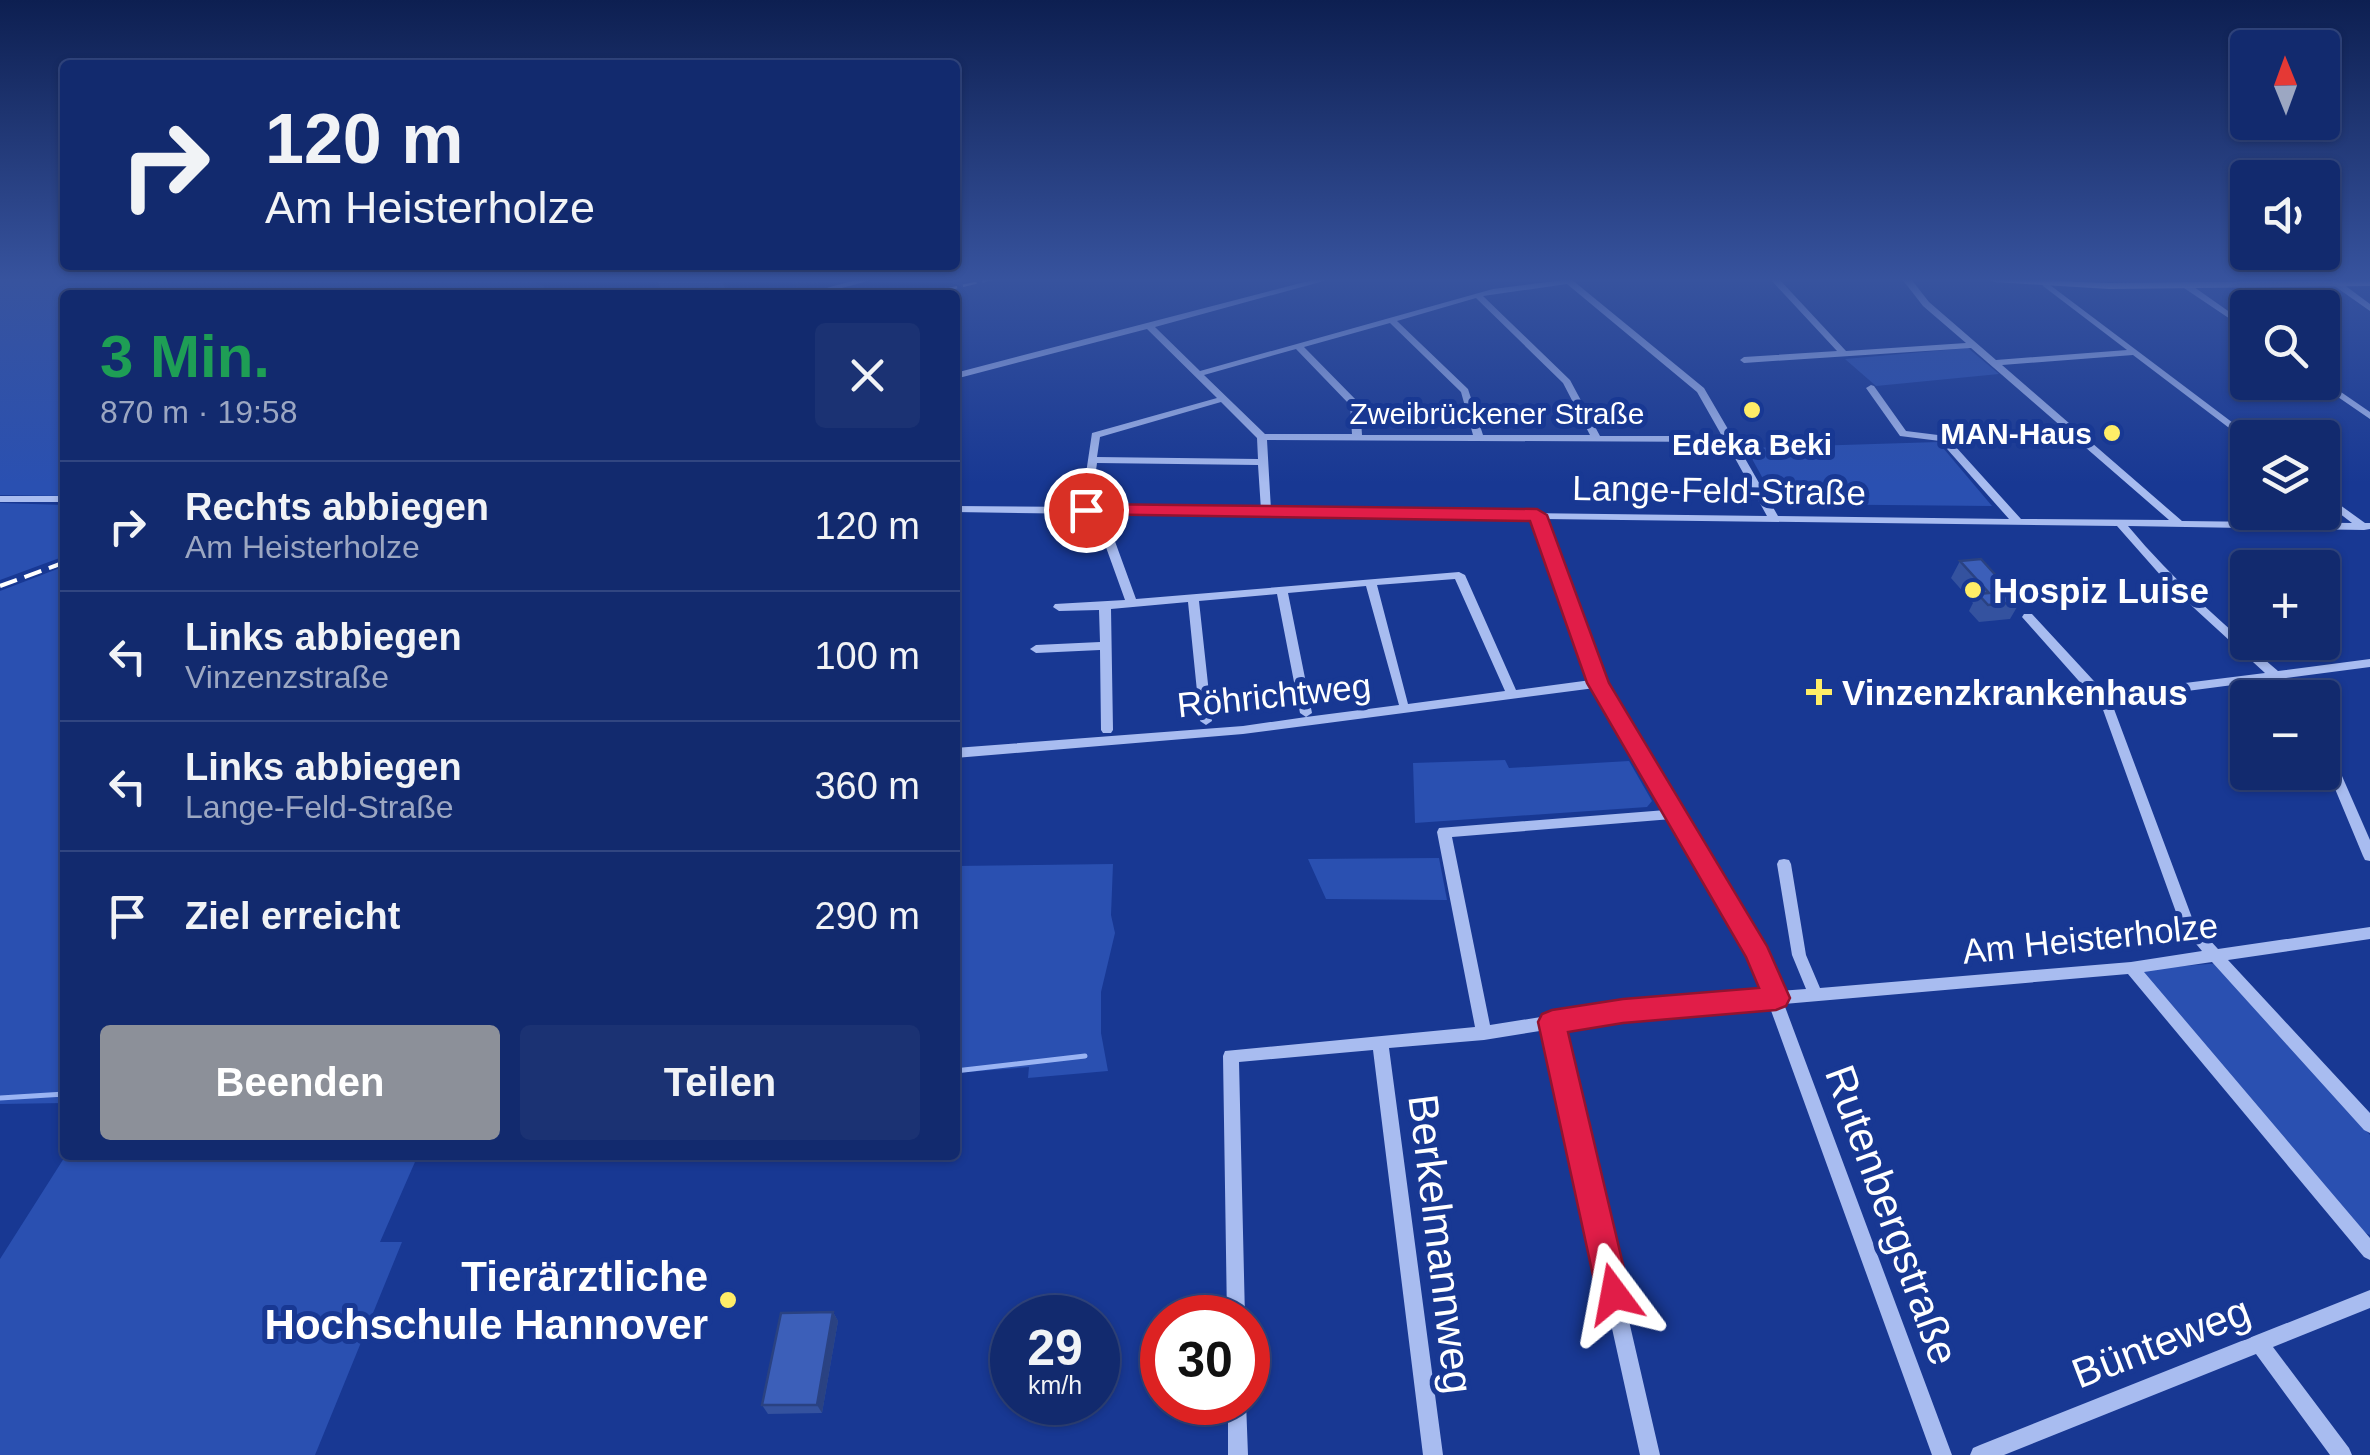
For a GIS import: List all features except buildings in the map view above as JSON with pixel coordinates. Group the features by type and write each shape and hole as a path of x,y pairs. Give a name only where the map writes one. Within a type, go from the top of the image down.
{"street":[{"path":"960,375 1068,347"},
{"path":"1170,347 1262,437 1266,512"},
{"path":"1198,374 1299,347 1354,404 1357,438"},
{"path":"1420,347 1466,391 1479,438"},
{"path":"1531,347 1567,382 1596,439"},
{"path":"1648,347 1701,390 1774,518"},
{"path":"1836,347 1843,354"},
{"path":"1744,360 1946,347"},
{"path":"1976,347 2178,523"},
{"path":"2127,347 2230,424"},
{"path":"1994,363 2134,352"},
{"path":"1871,388 1902,434 1943,438 2017,521"},
{"path":"2340,395 2370,416"},
{"path":"1132,603 1092,510 1096,434 1222,399"},
{"name":"Zweibrückener Straße","path":"1262,437 1731,438"},
{"path":"1093,460 1264,462"},
{"path":"0,498 60,499"},
{"name":"Lange-Feld-Straße","path":"960,508 2368,528"},
{"path":"2340,508 2368,528"},
{"name":"Rutenbergstraße","path":"1537,515 1598,683 1758,954 1942,1455"},
{"path":"2120,523 2203,612 2276,675"},
{"path":"1059,607 1460,575 1512,694"},
{"path":"1371,583 1404,702"},
{"path":"1282,590 1306,713"},
{"path":"1193,598 1206,721"},
{"path":"1104,606 1107,730"},
{"path":"2028,617 2108,704 2188,926 2370,1125"},
{"path":"1036,649 1105,646"},
{"path":"2102,698 2370,662"},
{"name":"Röhrichtweg","path":"960,753 1208,734 1598,683"},
{"path":"2340,786 2370,856"},
{"path":"1484,1033 1444,832 1676,814"},
{"path":"1784,864 1799,955 1816,994"},
{"name":"Am Heisterholze","path":"1236,1295 1231,1056 1484,1033 1623,1011 2131,968 2370,933"},
{"path":"2131,968 2370,1251"},
{"path":"1552,1022 1650,1455"},
{"name":"Berkelmannweg","path":"1380,1042 1433,1455"},
{"name":"Bünteweg","path":"1980,1455 2370,1299"},
{"path":"2260,1344 2342,1455"},
{"path":"1237,1425 1238,1455"}],"shaded area":[{"path":"0,347 60,347 60,496 0,495"},
{"path":"1968,348 1999,374 1876,386 1845,359"},
{"path":"1938,442 1992,506 1777,504 1746,448"},
{"path":"0,503 60,505 60,558 0,580"},
{"path":"60,568 60,1103 0,1104 0,591"},
{"path":"1505,760 1509,768 1629,761 1652,801 1647,807 1415,823 1413,763"},
{"path":"1439,858 1447,900 1326,899 1308,859"},
{"path":"1113,864 1111,915 1115,933 1101,992 1101,1033 1108,1071 1028,1078 1029,1067 960,1073 960,866"},
{"path":"2220,963 2370,1135 2370,1235 2361,1231 2137,970"},
{"path":"63,1160 416,1160 380,1242 402,1242 315,1455 0,1455 0,1259"}],"waterway":[{"path":"960,1070 1085,1056"},
{"path":"0,1098 60,1094"}],"railway":[{"path":"0,586 60,564"},
{"path":"53,567 60,564"}],"place":[{"name":"Edeka Beki","path":"1752,410"},
{"name":"MAN-Haus","path":"2112,433"},
{"name":"Hospiz Luise","path":"1973,590"},
{"name":"Vinzenzkrankenhaus","path":"1819,692"},
{"name":"Tierärztliche Hochschule Hannover","path":"728,1300"}],"route":[{"path":"1086,510 1537,515 1598,683 1758,954 1776,998 1623,1011 1552,1022 1614,1294"}]}
